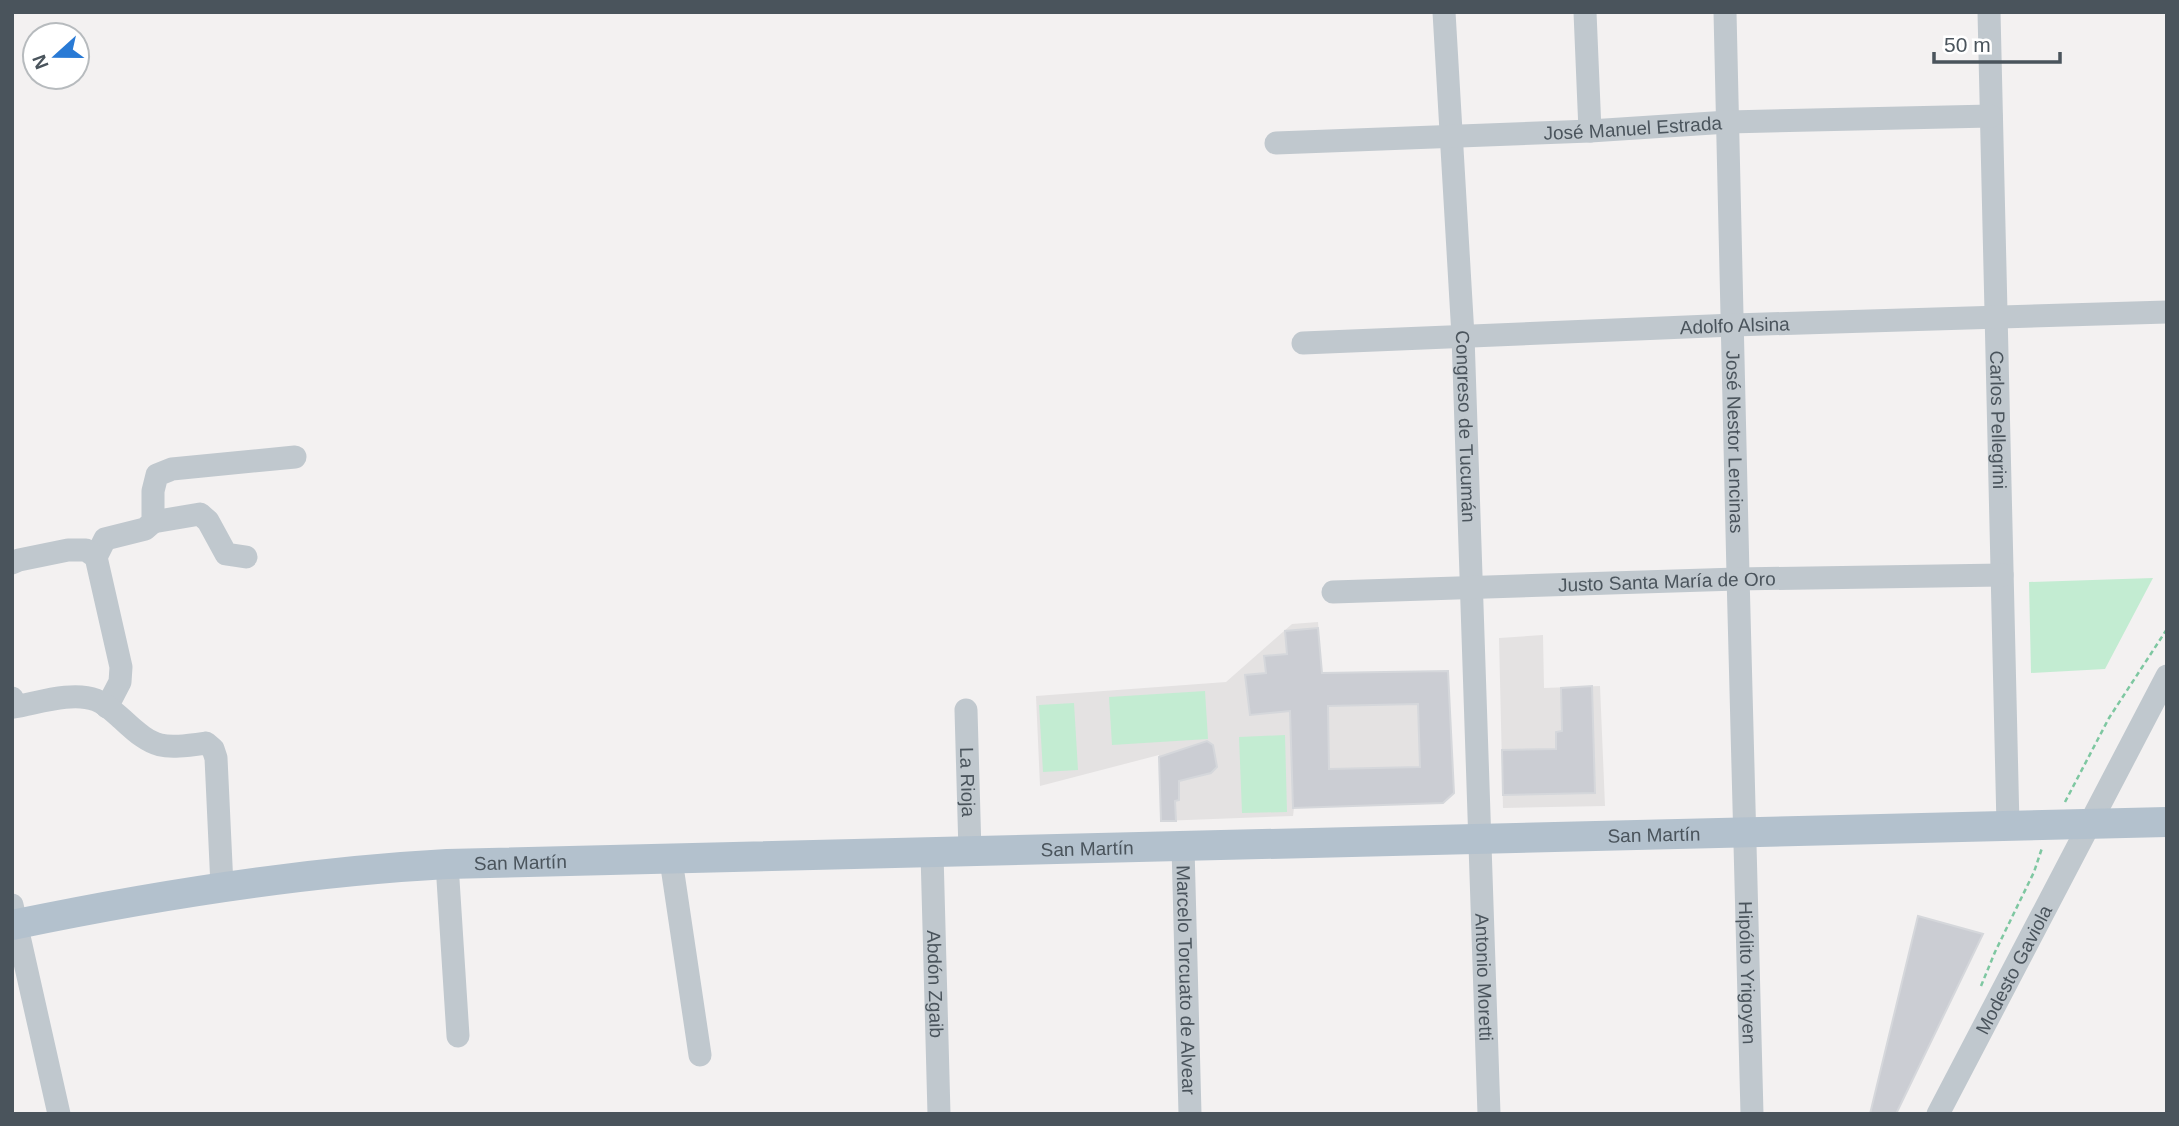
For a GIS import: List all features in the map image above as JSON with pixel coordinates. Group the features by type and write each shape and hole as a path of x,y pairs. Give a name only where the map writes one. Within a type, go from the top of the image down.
{"main road":[{"name":"San Martín","path":"14,918 222,886 361,869 447,864 2167,822"}],"street":[{"name":"Congreso de Tucumán","path":"1444,12 1463,336 1480,839"},
{"path":"1586,12 1590,131"},
{"name":"José Nestor Lencinas","path":"1725,12 1734,325 1743,831"},
{"name":"Carlos Pellegrini","path":"1989,12 2008,826"},
{"name":"José Manuel Estrada","path":"1276,143 1590,131 1728,122 1992,116"},
{"name":"Adolfo Alsina","path":"1303,343 1734,325 2167,312"},
{"path":"153,522 153,491 157,475 172,469 295,457"},
{"path":"107,706 120,682 121,667 96,558 105,539 145,529 153,522 200,514 208,521 226,554 246,557"},
{"path":"12,563 68,550 86,550 96,558"},
{"name":"Justo Santa María de Oro","path":"1333,592 1737,579 2002,575"},
{"name":"Modesto Gaviola","path":"1938,1114 2087,824 2167,676"},
{"path":"12,698 14,707 70,698 95,699 107,706 140,736 159,747 206,743 213,749 216,758 222,886"},
{"name":"La Rioja","path":"966,710 970,852"},
{"name":"Hipólito Yrigoyen","path":"1743,831 1752,1114"},
{"name":"Antonio Moretti","path":"1480,839 1489,1114"},
{"name":"Marcelo Torcuato de Alvear","path":"1183,847 1190,1114"},
{"name":"Abdón Zgaib","path":"932,853 939,1114"},
{"path":"671,860 700,1055"},
{"path":"447,864 458,1036"},
{"path":"14,918 59,1114"}],"path":[{"path":"1981,988 2054,824 2109,718 2167,629"}],"shaded area":[{"path":"1318,622 1322,673 1448,671 1454,793 1443,803 1294,808 1293,816 1161,821 1159,755 1040,786 1036,696 1226,682 1292,624"},
{"path":"1543,635 1544,688 1600,686 1605,806 1503,808 1499,638"}],"green space":[{"path":"2153,578 2105,669 2031,673 2029,582"},
{"path":"1205,691 1208,739 1112,745 1109,697"},
{"path":"1074,703 1078,770 1043,772 1039,705"},
{"path":"1285,735 1287,812 1242,813 1239,737"}],"building":[{"path":"1318,628 1322,673 1448,671 1454,793 1443,803 1293,808 1290,711 1250,715 1245,675 1266,673 1264,656 1287,654 1285,631","holes":["1418,704 1420,767 1329,769 1328,706"]},
{"path":"1592,686 1595,793 1503,795 1502,750 1556,749 1556,732 1562,731 1561,688"},
{"path":"1207,741 1213,745 1217,767 1211,773 1179,781 1179,800 1175,801 1176,821 1161,821 1159,757"},
{"path":"1918,916 1983,934 1896,1114 1870,1114"}]}
